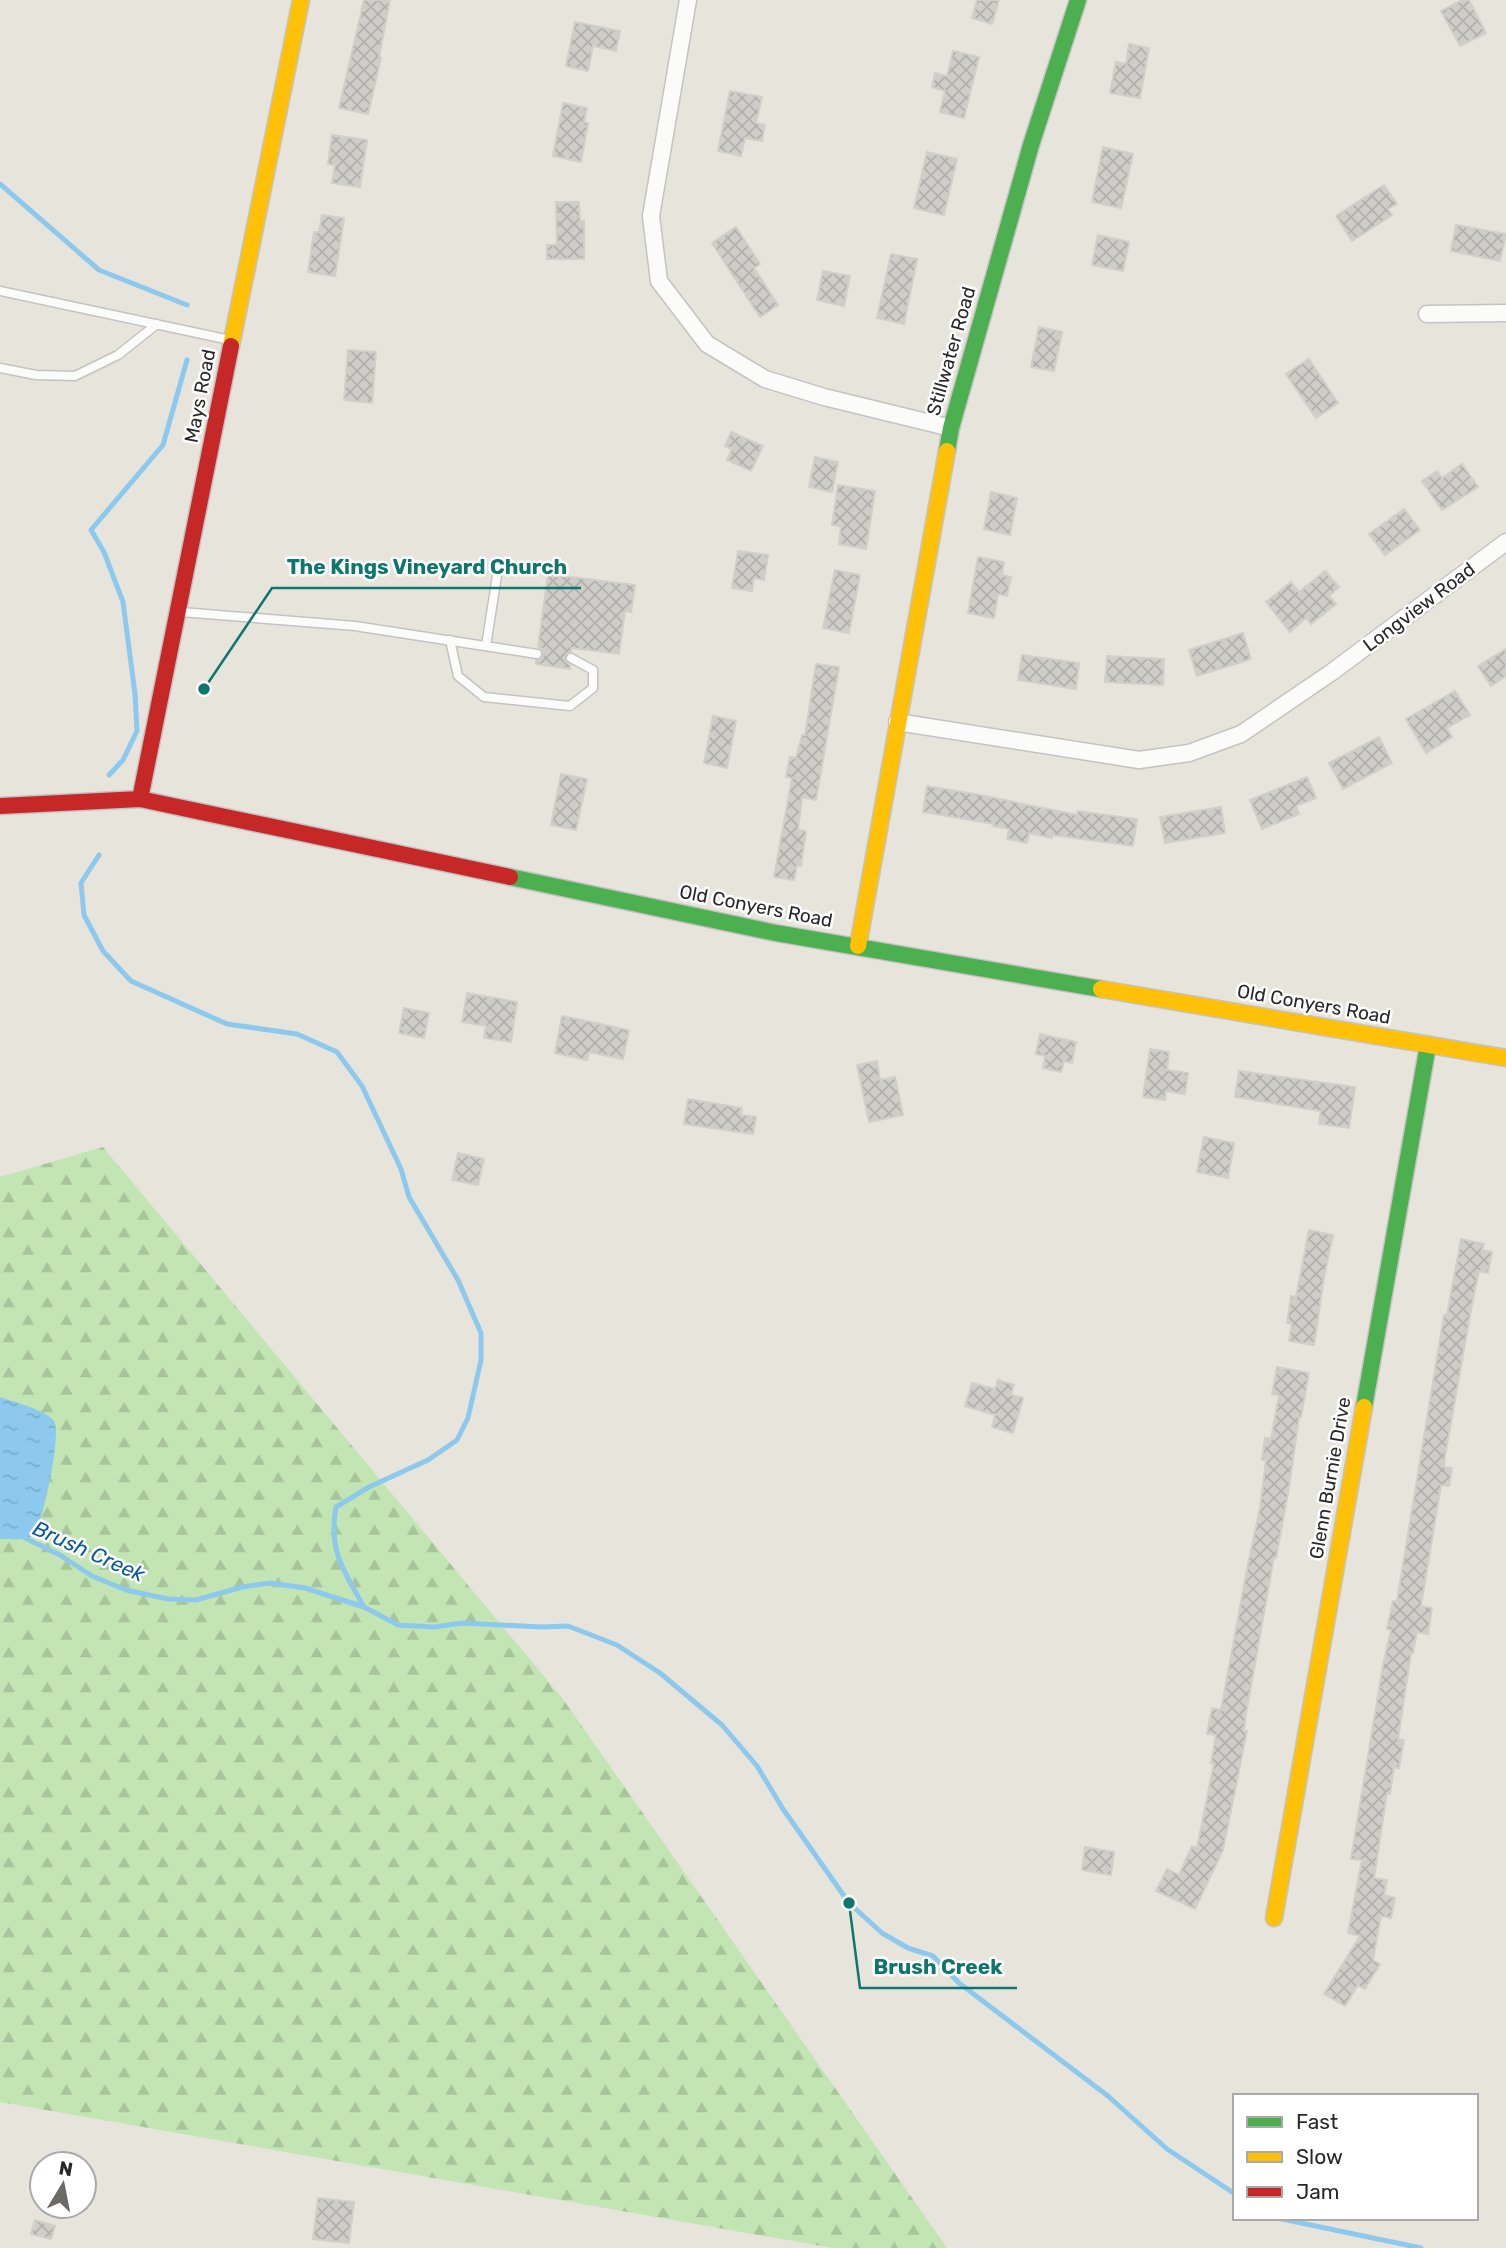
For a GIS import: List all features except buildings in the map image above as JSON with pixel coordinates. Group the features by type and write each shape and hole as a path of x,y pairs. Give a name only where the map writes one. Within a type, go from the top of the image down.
{"street":[{"name":"Mays Road","path":"140,799 301,0"},
{"path":"688,0 651,216 659,281 707,344 765,379 824,397 951,428"},
{"name":"Stillwater Road","path":"858,946 951,428 1031,145 1078,0"},
{"path":"1427,314 1506,313"},
{"name":"Longview Road","path":"897,722 1139,760 1189,753 1241,734 1332,672 1506,542"},
{"name":"Old Conyers Road","path":"0,806 140,799 775,933 1506,1058"},
{"name":"Glenn Burnie Drive","path":"1274,1918 1428,1045"}],"lane":[{"path":"0,291 232,340"},
{"path":"0,368 36,375 75,376 118,355 157,324"},
{"path":"486,646 498,569"},
{"path":"178,612 355,626 537,654"},
{"path":"450,640 458,676 484,696 570,706 593,688 593,670 571,658"}],"green space":[{"path":"103,1147 563,1699 947,2248 833,2248 0,2102 0,1177"}],"water":[{"path":"0,1397 44,1413 54,1421 56,1428 46,1499 36,1529 32,1536 25,1539 0,1539"}],"waterway":[{"path":"0,184 99,270 187,305"},
{"path":"109,775 123,760 137,731 135,694 123,602 104,552 91,530 163,445 187,360"},
{"path":"99,855 81,883 84,915 103,951 131,981 227,1024 297,1034 337,1052 362,1086 401,1169 409,1197 458,1280 481,1333 481,1360 468,1418 457,1440 428,1460 369,1487 336,1507 336,1548 344,1571 364,1607"},
{"name":"Brush Creek","path":"23,1537 60,1555 92,1576 126,1590 168,1599 196,1600 242,1587 270,1583 305,1588 364,1607 398,1625 434,1627 462,1623 568,1626 617,1645 660,1673 722,1725 757,1766 783,1809 849,1903 882,1933 908,1948 933,1956 959,1983 1108,2096 1167,2149 1233,2193"},
{"name":"Brush Creek","path":"1287,2220 1421,2248"}],"traffic: fast":[{"path":"947,451 951,428 1031,145 1078,0"},
{"path":"510,877 776,933 1101,989"},
{"path":"1364,1407 1428,1045"}],"traffic: slow":[{"path":"231,346 301,0"},
{"path":"858,946 947,451"},
{"path":"1101,989 1506,1058"},
{"path":"1274,1918 1364,1407"}],"traffic: jam":[{"path":"140,799 231,346"},
{"path":"0,806 140,799 510,877"}],"place":[{"name":"The Kings Vineyard Church","path":"204,689"},
{"name":"Brush Creek","path":"849,1903"}]}
